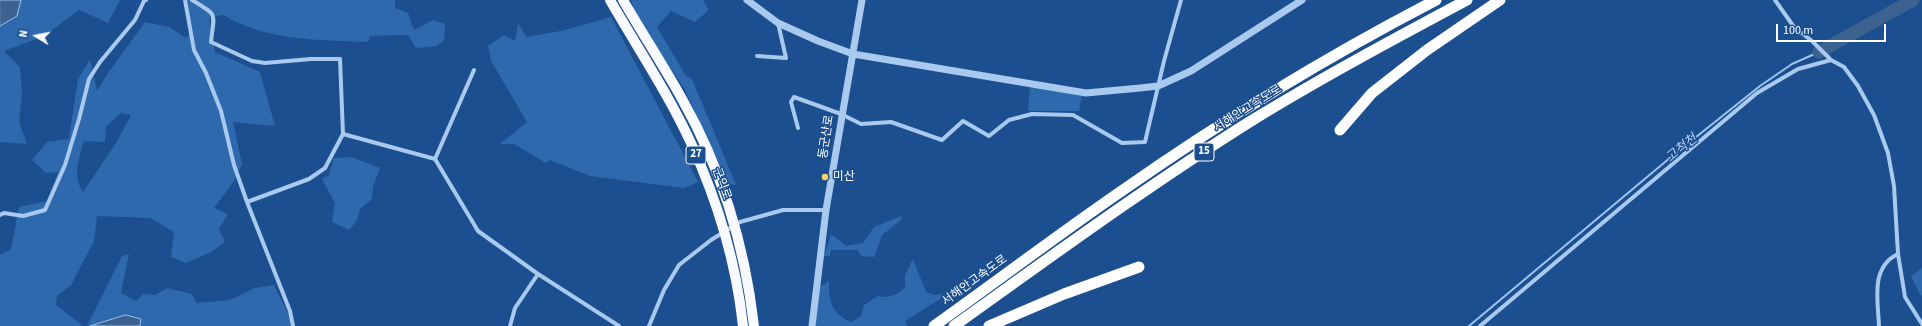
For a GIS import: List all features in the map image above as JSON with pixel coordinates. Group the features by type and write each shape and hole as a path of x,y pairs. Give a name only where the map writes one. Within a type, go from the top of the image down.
{"highway":[{"name":"군익로","path":"610,0 690,142 709,186 729,246 739,292 742,326"},
{"name":"군익로","path":"623,0 683,100 708,153 728,204 740,246 750,292 754,326"},
{"name":"서해안고속도로","path":"934,326 1124,190 1243,110 1366,36 1436,0"},
{"name":"서해안고속도로","path":"954,326 1130,200 1251,121 1373,50 1467,0"},
{"path":"1340,130 1372,93 1428,50 1500,0"},
{"path":"989,326 1064,294 1139,267"}],"street":[{"path":"0,215 4,213 23,216 46,210 65,165 89,79 100,62 135,20 146,0"},
{"path":"185,0 194,50 206,73 221,111 234,165 290,311 293,326"},
{"path":"192,0 212,12 215,18 211,42 252,61 265,63 311,59 340,59 343,134 325,168 309,179 247,202"},
{"path":"747,0 778,23 818,41 854,54 1086,93 1158,86 1191,71 1302,0"},
{"name":"동군산로","path":"812,326 826,210 841,114 854,54 862,0"},
{"path":"798,128 791,102 794,97 841,114 861,124 891,122 942,140 963,121 990,136 1009,120 1032,114 1073,115 1122,143 1145,142 1181,0"},
{"path":"1775,0 1794,27 1812,41 1831,60 1844,66 1858,86 1874,115 1888,153 1894,186 1898,254 1905,297 1922,324"},
{"path":"757,56 786,58 778,23"},
{"path":"1480,326 1757,93 1798,69 1831,60"},
{"path":"435,159 474,70"},
{"path":"343,134 435,159 478,230 538,274 619,326"},
{"path":"649,326 664,290 679,265 711,240 740,222 783,210 826,210"},
{"path":"1879,326 1878,276 1890,258 1898,254"},
{"path":"510,326 515,308 538,274"}],"shaded area":[{"path":"0,0 21,0 17,16 0,26"},
{"path":"21,0 120,0 108,23 79,10 44,36 4,51 20,67 22,95 19,122 27,144 0,142 0,26 17,16"},
{"path":"183,0 395,0 395,8 408,13 414,30 433,20 445,24 444,40 437,46 416,48 408,35 370,36 368,42 293,38 257,30 240,24 223,15 209,17 215,52 260,72 275,126 233,122 242,164 234,181 214,208 228,214 219,229 225,242 211,252 186,263 171,257 174,232 150,218 97,216 94,241 71,285 57,296 56,305 83,326 0,326 0,255 11,249 19,207 47,201 58,172 46,173 32,160 47,142 69,139 78,79 90,59 97,91 108,73 145,22 169,27 186,38 190,34","holes":["121,113 131,115 116,143 83,192 77,173 84,141 105,142 106,126"]},
{"path":"631,0 703,0 709,10 695,22 671,11 657,27 686,76 692,79 736,185 728,184 684,88 638,21"},
{"path":"611,17 698,182 684,188 590,176 550,160 546,163 514,144 500,144 527,122 491,61 488,46 504,35 515,41 518,23 527,37 561,31"},
{"path":"1030,86 1082,96 1079,111 1028,111"},
{"path":"351,157 380,168 373,187 372,199 360,209 357,220 349,230 332,222 335,203 322,179 329,175 334,158"},
{"path":"901,216 902,219 882,235 874,257 861,256 858,250 831,250 830,256 824,256 831,234 846,246 863,243 874,227"},
{"path":"129,254 121,293 136,301 143,294 155,295 167,288 192,294 197,303 230,300 255,288 274,285 294,326 140,326 141,319 126,315 87,326 122,256"},
{"path":"913,259 926,292 934,295 948,294 905,321 908,326 815,326 820,287 829,281 829,294 832,306 839,315 851,322 861,316 864,305 878,296 892,296 905,288 905,275"},
{"path":"1922,268 1922,295 1921,296 1911,276"},
{"path":"126,315 141,319 140,326 90,326"}],"waterway":[{"name":"고척천","path":"1819,52 1913,0"},
{"name":"고척천","path":"1469,326 1671,157 1760,86 1792,64 1819,52"}],"place":[{"name":"미산","path":"825,177"}]}
